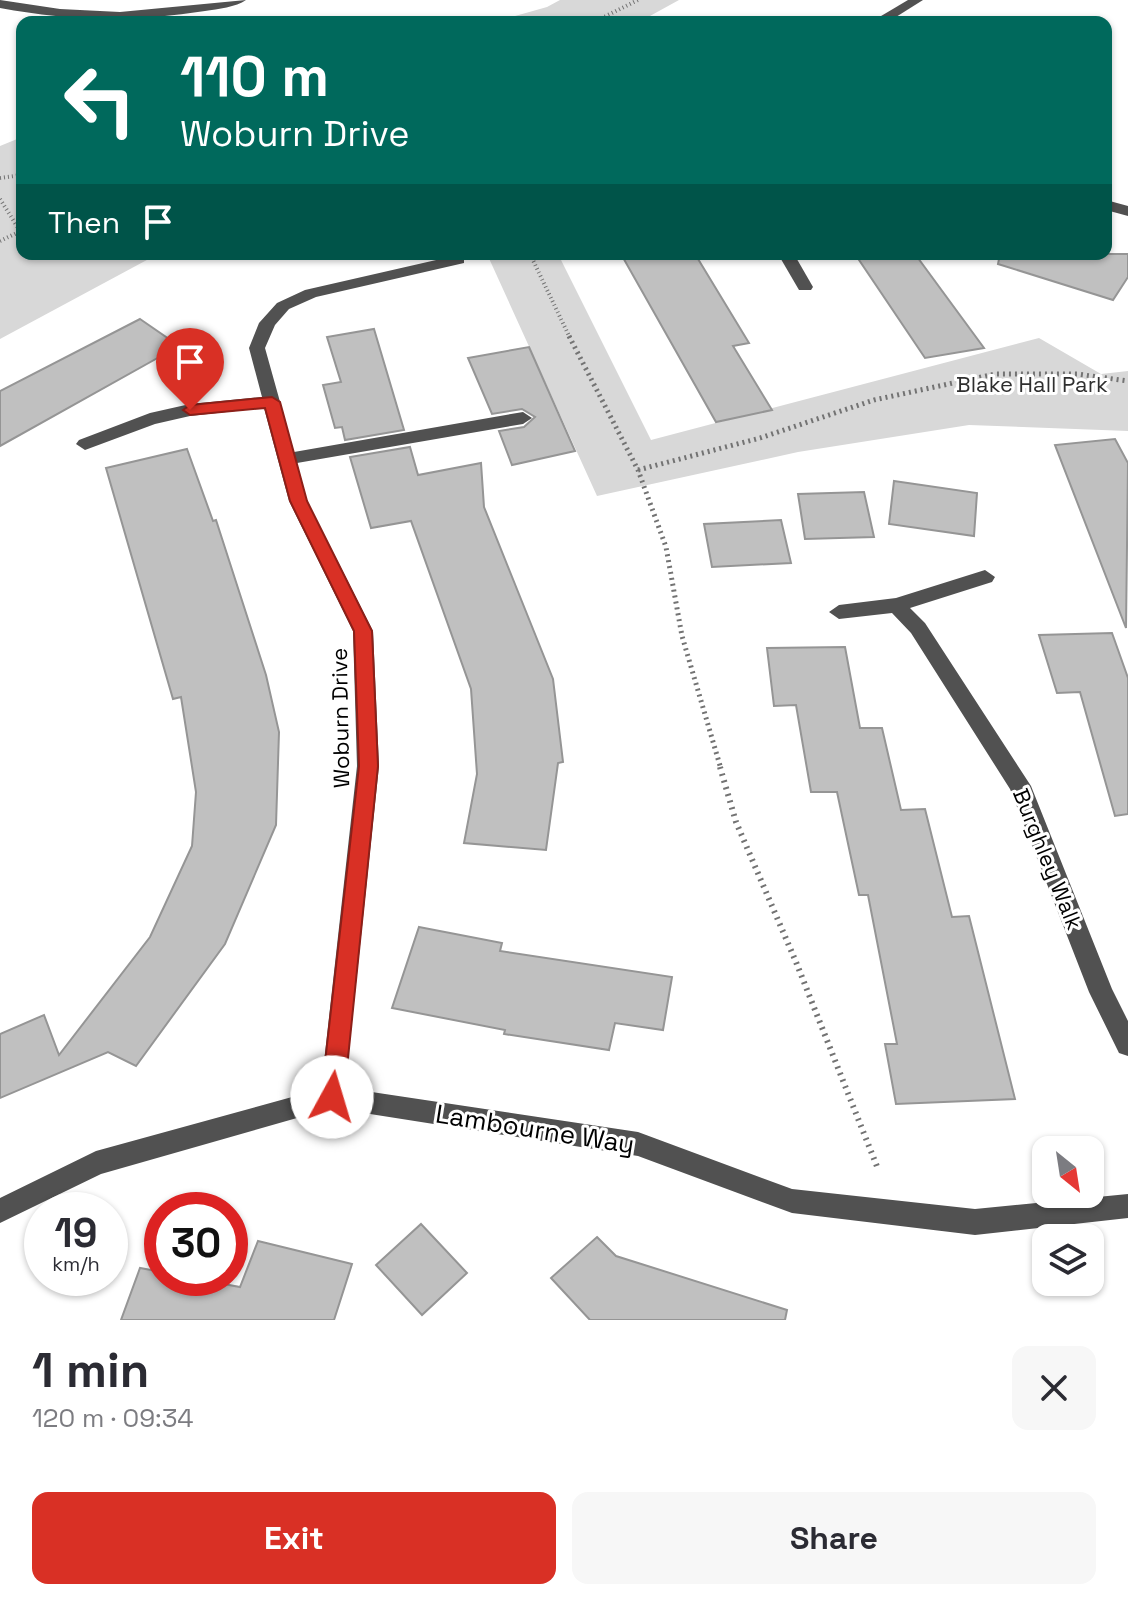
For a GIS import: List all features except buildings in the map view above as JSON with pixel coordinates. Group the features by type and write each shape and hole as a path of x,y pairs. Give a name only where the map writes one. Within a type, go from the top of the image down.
{"street":[{"path":"0,4 43,13 102,15 199,10 240,0"},
{"path":"890,16 917,0"},
{"name":"Woburn Drive","path":"332,1097 368,766 363,631 298,501 257,348 267,323 283,306 311,293 458,260"},
{"path":"789,260 805,287"},
{"path":"85,444 150,419 190,410 272,402"},
{"path":"287,459 523,418"},
{"path":"839,612 896,605 985,577"},
{"name":"Burghley Walk","path":"896,605 918,628 1020,786 1101,992 1128,1045"},
{"name":"Lambourne Way","path":"0,1211 96,1163 332,1097 638,1144 792,1201 975,1222 1128,1206"}],"path":[{"path":"606,16 638,0"},
{"path":"0,199 16,223"},
{"path":"533,260 638,470 666,547 682,636 736,822 796,962 896,1213"},
{"path":"638,470 760,438 874,400 995,374 1077,374 1128,381"}],"green space":[{"path":"560,0 679,0 650,16 515,16"},
{"path":"16,139 16,260 147,260 0,339 0,146"},
{"name":"Blake Hall Park","path":"490,260 561,260 651,440 1039,338 1101,374 1128,371 1128,431 969,425 798,452 597,496"}],"route":[{"path":"190,410 272,402 298,501 363,631 368,766 332,1097"}]}
